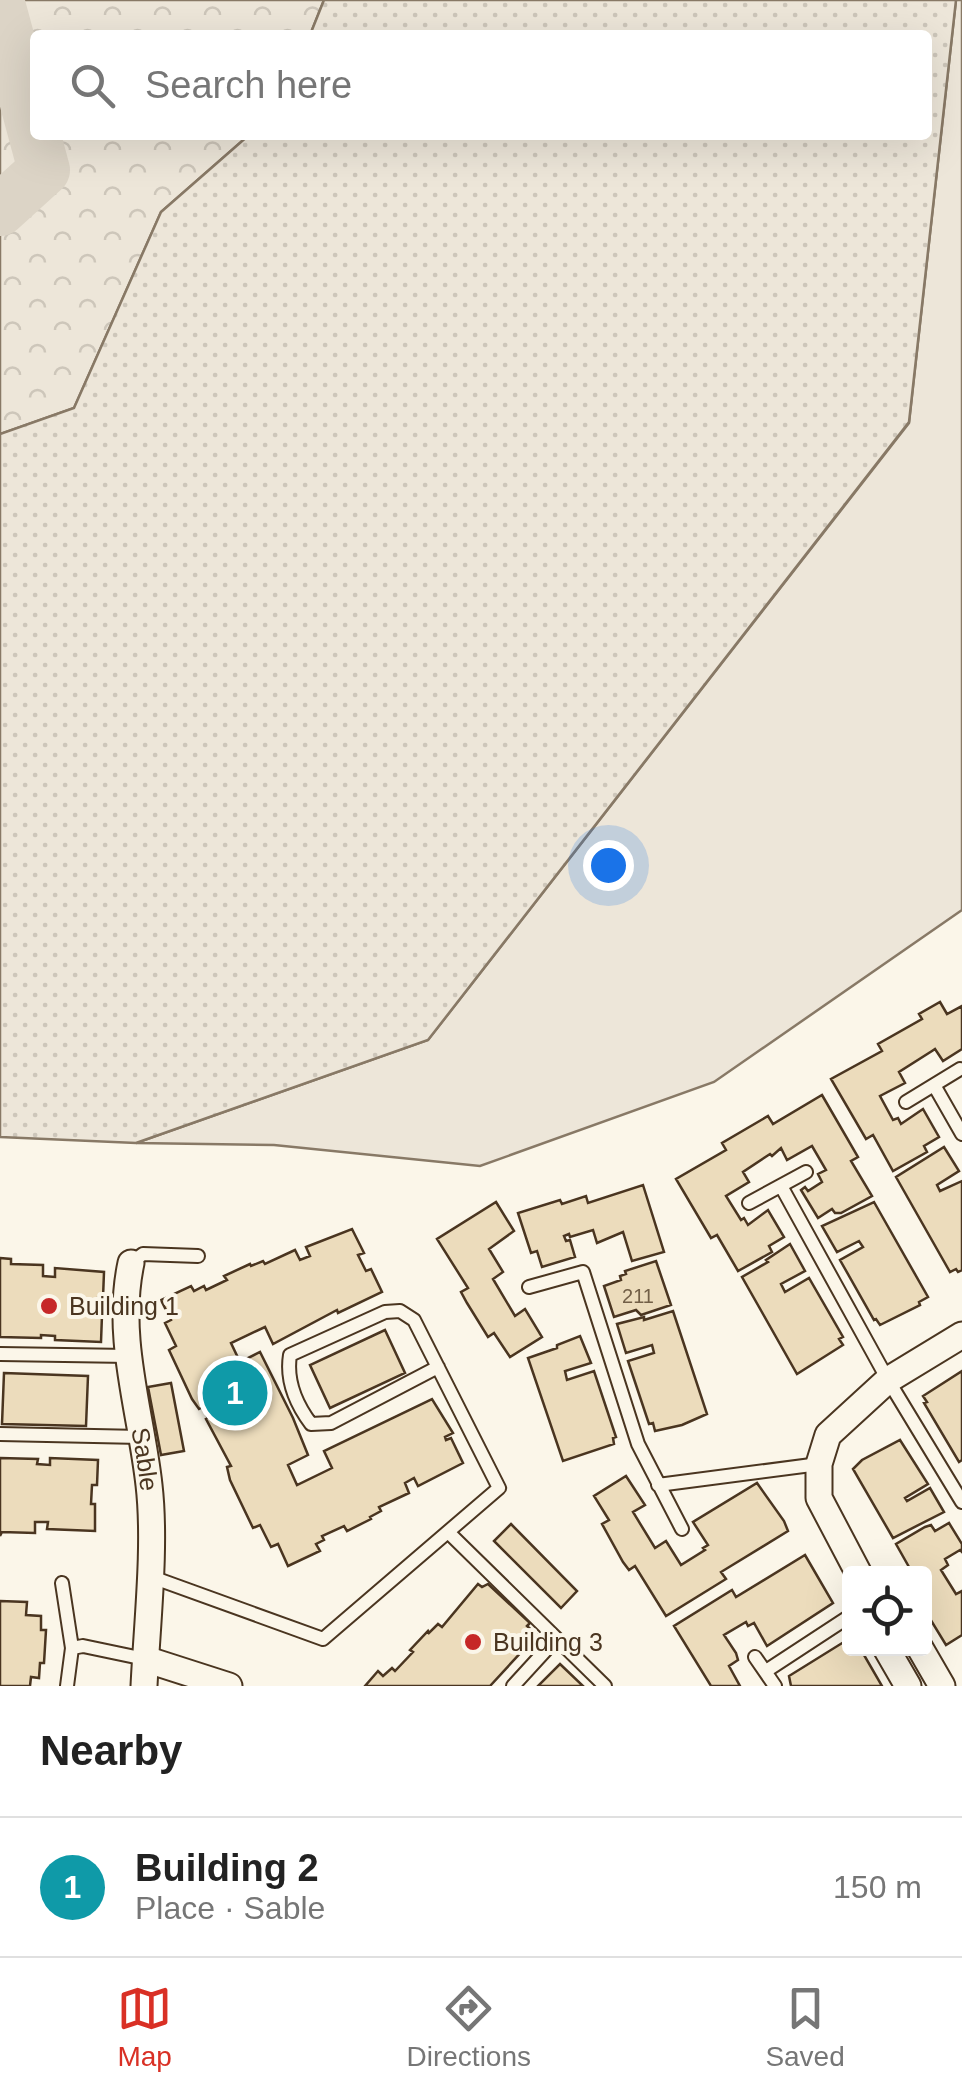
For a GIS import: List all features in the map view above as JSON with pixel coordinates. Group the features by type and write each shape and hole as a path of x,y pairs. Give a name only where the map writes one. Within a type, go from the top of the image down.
{"street":[{"name":"Sable","path":"131,1262 127,1280 129,1356 150,1487 144,1686"},
{"path":"855,1566 820,1498 819,1464 828,1435 888,1380 962,1335"},
{"path":"891,1656 908,1686"},
{"path":"925,1656 942,1686"},
{"path":"146,1658 229,1686"}],"lane":[{"path":"906,1102 960,1070"},
{"path":"934,1085 962,1134"},
{"path":"749,1203 806,1172"},
{"path":"781,1186 888,1380 962,1502"},
{"path":"131,1262 142,1254 198,1256"},
{"path":"529,1287 583,1272 638,1444 682,1530"},
{"path":"149,1576 323,1639 499,1488 438,1367 414,1320 400,1311 385,1312 290,1355 288,1370 298,1407 312,1424 331,1422 438,1367"},
{"path":"0,1354 129,1356"},
{"path":"0,1434 140,1437"},
{"path":"658,1484 819,1464"},
{"path":"448,1532 604,1686"},
{"path":"62,1583 72,1648 67,1686"},
{"path":"766,1671 842,1621"},
{"path":"513,1686 556,1638"},
{"path":"72,1648 83,1646 146,1658"},
{"path":"754,1657 775,1686"}],"green space":[{"path":"0,0 324,0 312,30 30,30 30,140 243,140 161,212 74,408 0,434"},
{"path":"324,0 956,0 909,422 428,1040 136,1143 0,1137 0,434 74,408 161,212 243,140 932,140 932,30 312,30"},
{"path":"956,0 962,0 962,910 714,1082 480,1166 274,1145 136,1143 428,1040 909,423"}],"building":[{"path":"940,1002 947,1014 962,1006 962,1049 943,1061 935,1049 899,1072 905,1083 880,1096 893,1120 898,1118 901,1124 923,1109 939,1137 924,1146 927,1152 893,1171 873,1135 866,1139 831,1079 882,1051 878,1044 922,1019 919,1014"},
{"path":"822,1095 858,1157 851,1161 872,1196 841,1213 832,1209 818,1218 801,1190 805,1187 808,1191 822,1182 818,1174 826,1170 812,1146 787,1160 781,1148 770,1154 743,1172 749,1182 726,1196 748,1225 768,1210 784,1237 769,1246 772,1252 738,1271 717,1235 711,1238 676,1179 726,1150 722,1143 768,1116 773,1124"},
{"path":"944,1147 959,1171 937,1185 940,1191 962,1181 962,1270 958,1272 950,1272 896,1177"},
{"path":"643,1185 664,1252 632,1261 623,1232 597,1243 593,1230 564,1236 566,1241 570,1240 575,1257 542,1267 537,1251 531,1253 518,1213 586,1196 588,1203"},
{"path":"496,1202 514,1231 489,1249 503,1272 493,1279 515,1316 525,1309 542,1337 510,1357 494,1333 488,1337 461,1292 468,1288 437,1239"},
{"path":"874,1202 928,1297 880,1325 840,1260 863,1247 859,1241 837,1252 822,1226"},
{"path":"352,1229 364,1253 358,1255 366,1271 371,1269 382,1292 338,1313 337,1310 273,1344 265,1327 231,1343 240,1362 260,1352 293,1418 308,1455 288,1465 297,1485 332,1468 324,1451 432,1399 453,1433 446,1440 451,1438 463,1463 418,1486 414,1478 405,1483 409,1493 379,1507 381,1511 371,1519 347,1531 344,1526 322,1536 324,1540 316,1544 320,1551 288,1566 278,1544 271,1547 260,1525 253,1528 230,1480 227,1467 231,1466 203,1407 199,1409 192,1399 169,1350 176,1346 165,1323 171,1320 161,1300 191,1286 194,1291 204,1286 206,1290 250,1264 265,1264 295,1250 300,1260 310,1256 306,1247"},
{"path":"790,1244 805,1271 781,1284 785,1292 809,1278 843,1337 839,1339 843,1345 797,1374 742,1277"},
{"name":"Building 1","path":"0,1258 11,1259 11,1264 43,1265 43,1276 55,1277 55,1268 104,1272 103,1298 98,1298 101,1342 55,1340 55,1336 41,1335 0,1337"},
{"path":"656,1261 671,1305 641,1315 636,1310 614,1317 604,1286 621,1280 625,1271"},
{"path":"673,1311 707,1414 655,1431 653,1423 649,1424 628,1361 654,1353 652,1345 626,1353 617,1324"},
{"path":"385,1330 405,1373 330,1408 310,1365"},
{"path":"580,1336 591,1363 565,1371 567,1380 594,1371 616,1437 614,1444 563,1461 528,1358"},
{"path":"962,1371 962,1460 959,1462 923,1396"},
{"path":"4,1373 88,1376 86,1426 2,1424"},
{"path":"171,1383 184,1451 161,1455 148,1387"},
{"path":"900,1440 928,1484 905,1498 907,1501 930,1488 944,1512 893,1538 853,1469"},
{"path":"0,1458 38,1459 37,1464 50,1465 50,1458 98,1460 91,1504 95,1504 95,1531 47,1529 48,1522 35,1522 35,1533 2,1532 0,1536"},
{"path":"626,1476 645,1505 633,1512 655,1548 666,1541 681,1565 708,1545 693,1522 757,1483 788,1531 721,1572 726,1579 666,1616 635,1566 629,1570 623,1562 602,1524 609,1520 594,1496"},
{"path":"949,1523 962,1544 962,1552 945,1559 948,1565 941,1570 956,1594 962,1591 962,1635 946,1645 932,1622 932,1566 908,1566 896,1544 931,1525 935,1531"},
{"path":"511,1524 577,1591 561,1608 494,1541"},
{"path":"805,1555 833,1603 767,1646 754,1623 748,1626 746,1622 724,1635 736,1653 738,1660 729,1666 740,1686 711,1686 674,1626 732,1590 736,1597"},
{"name":"Building 3","path":"478,1584 488,1584 530,1623 527,1626 537,1635 490,1686 365,1686 378,1671 383,1676 392,1668 395,1671 428,1631 438,1624 442,1627"},
{"path":"0,1601 27,1602 26,1615 41,1616 41,1630 46,1630 44,1663 40,1663 39,1678 31,1677 30,1686 0,1686"},
{"path":"842,1643 842,1656 865,1656 882,1686 791,1686 789,1676"},
{"path":"560,1664 583,1686 538,1686"}],"waterway":[{"path":"0,7 30,118"},
{"path":"0,210 44,170 36,140"}],"place":[{"name":"Building 1","path":"49,1306"},
{"name":"Building 2","path":"235,1393"},
{"name":"Building 3","path":"473,1642"}]}
